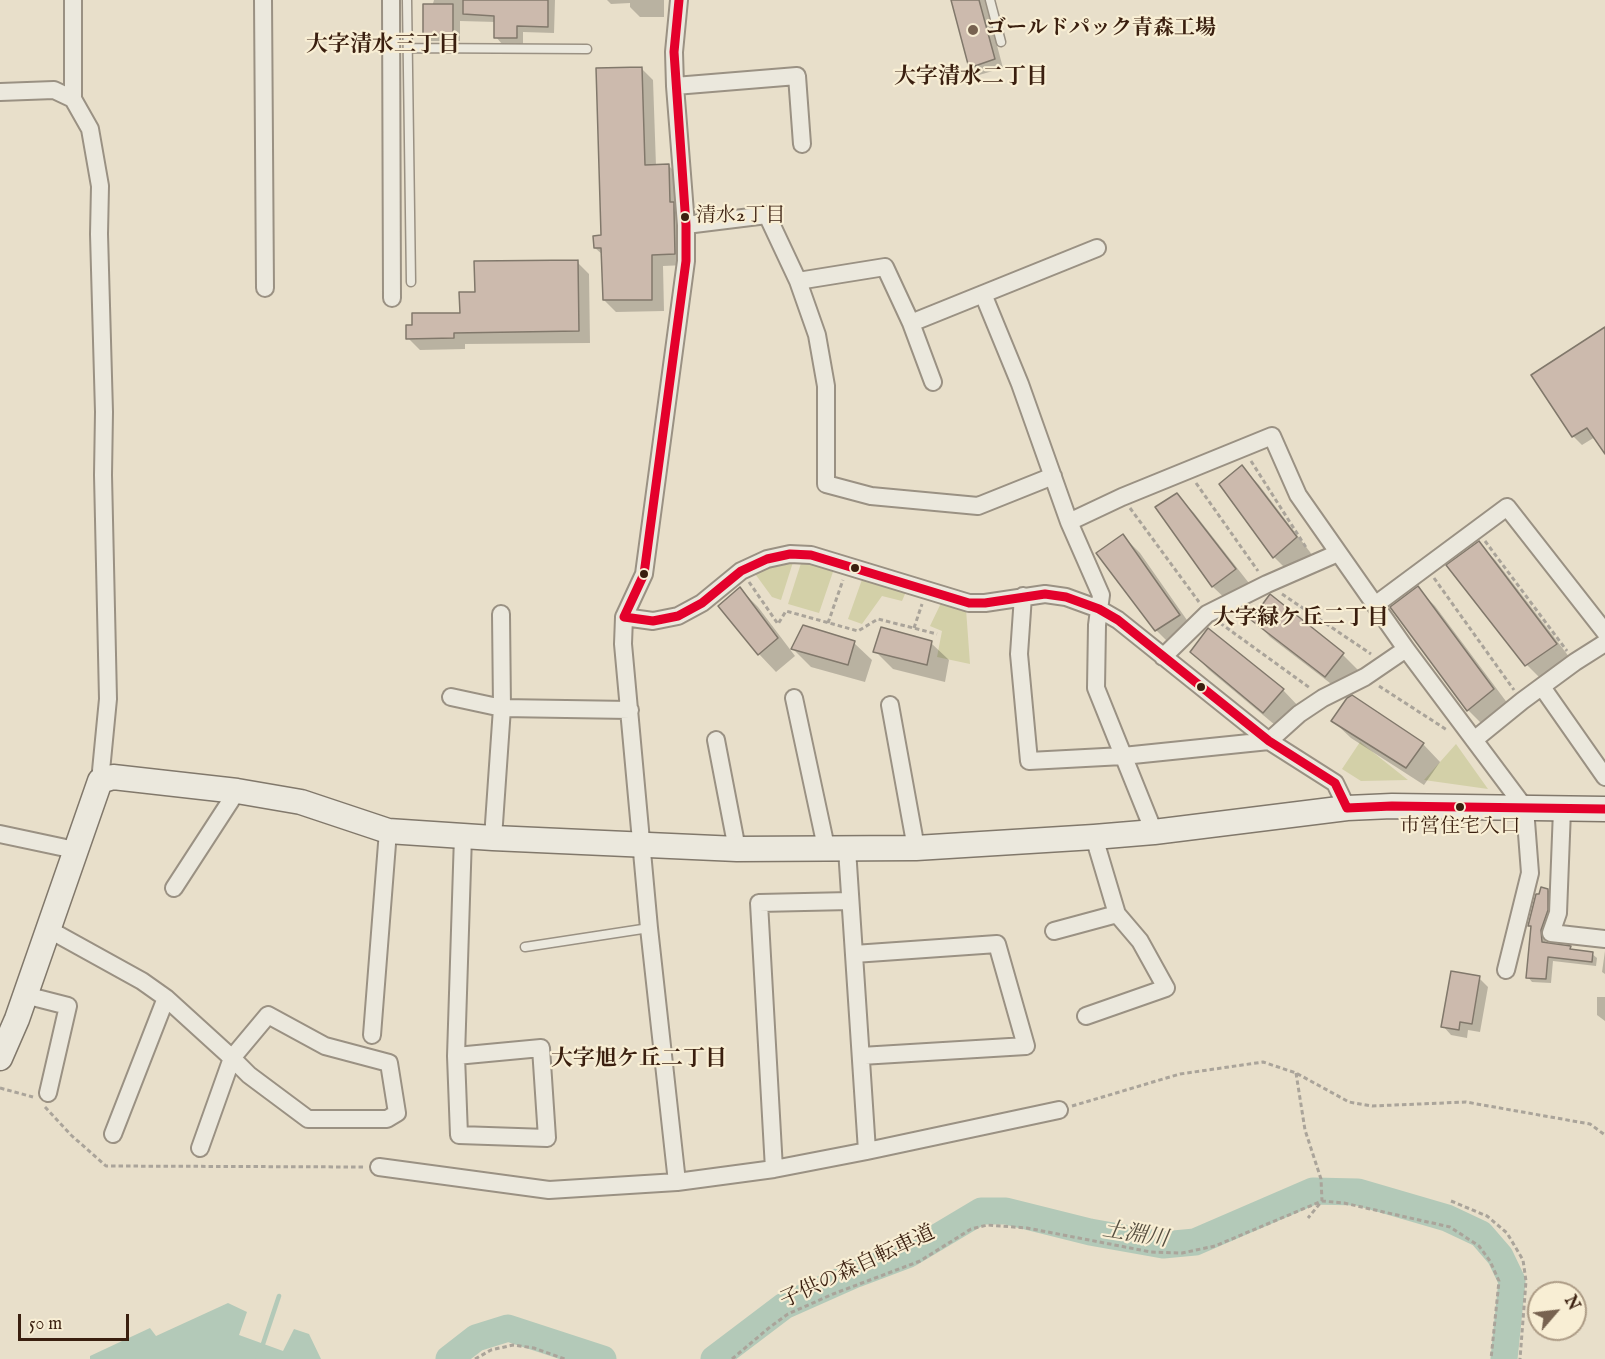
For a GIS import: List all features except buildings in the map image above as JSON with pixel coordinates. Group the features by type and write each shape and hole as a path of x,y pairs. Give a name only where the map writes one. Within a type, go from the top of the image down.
{"street":[{"path":"0,1058 9,1017 25,995 100,781 108,699 100,186 90,129 73,99 73,0"},
{"path":"263,0 266,288"},
{"path":"391,0 393,298"},
{"path":"677,1182 649,928 622,644 624,617 644,574 686,261 686,225 674,52 679,0"},
{"path":"675,86 797,76 802,144"},
{"path":"0,92 54,90 73,99"},
{"path":"686,225 766,215 798,281 817,335 826,386 826,484 871,496 978,506 1053,476"},
{"path":"911,323 1097,248"},
{"path":"798,281 885,267 911,323 933,382"},
{"path":"983,294 1020,384 1069,522 1101,595 1097,625 1096,688 1154,832"},
{"path":"1069,522 1187,469 1272,436 1298,495 1406,649 1525,808 1530,873 1506,970"},
{"path":"1375,605 1507,507 1605,632"},
{"path":"1163,657 1207,614 1267,584 1338,553"},
{"path":"624,617 653,621 678,616 702,603 741,571 767,559 790,554 811,555 969,603 985,603 1044,594 1065,597 1099,609 1118,620 1269,741 1335,783 1347,808"},
{"path":"1023,597 1019,654 1029,761 1123,756 1269,741 1299,714 1323,698 1365,677 1406,649"},
{"path":"493,838 502,708 501,614"},
{"path":"1474,740 1522,701 1605,643"},
{"path":"1542,687 1605,777"},
{"path":"451,697 502,708 630,710"},
{"path":"794,698 850,901 867,1151"},
{"path":"890,705 916,848"},
{"path":"716,740 737,849"},
{"path":"100,781 113,777 237,791 301,802 388,831 737,849 916,848 1094,837 1154,832 1347,808 1392,806 1605,809"},
{"path":"174,888 237,791"},
{"path":"1562,810 1558,914 1551,933 1605,939"},
{"path":"372,1035 388,831"},
{"path":"0,834 75,850"},
{"path":"456,1056 541,1048 547,1138 459,1136 456,1056 463,836"},
{"path":"1086,1016 1166,988 1140,941 1117,915 1094,837"},
{"path":"774,1169 759,903 850,901"},
{"path":"1054,931 1117,915"},
{"path":"48,929 142,981 166,998 232,1058 249,1075 308,1119 387,1119 397,1113 388,1063 325,1046 268,1015 232,1058 200,1148"},
{"path":"854,954 997,944 1026,1046 861,1056"},
{"path":"25,995 68,1006 43,1099"},
{"path":"113,1134 166,998"},
{"path":"379,1167 549,1190 677,1182 774,1169 1059,1110"}],"lane":[{"path":"407,0 411,282"},
{"path":"990,0 1001,42"},
{"path":"408,48 587,49"},
{"path":"525,947 649,928"}],"path":[{"path":"1242,447 1316,563"},
{"path":"1187,469 1267,584 1384,664"},
{"path":"1122,497 1207,614 1323,698"},
{"path":"1476,530 1575,662"},
{"path":"828,623 847,566"},
{"path":"1426,567 1522,701"},
{"path":"741,571 778,624 786,611 858,631 878,619 937,634"},
{"path":"914,628 927,591"},
{"path":"1365,677 1450,732"},
{"path":"1059,1110 1180,1074 1263,1062 1296,1073 1349,1102 1372,1106 1466,1102 1590,1124 1605,1135"},
{"path":"1296,1073 1305,1130 1320,1179 1322,1199 1308,1218"},
{"path":"0,1088 43,1099 71,1135 106,1166 379,1167"},
{"name":"子供の森自転車道","path":"732,1359 770,1326 788,1314 920,1261 971,1229 987,1225 1027,1228 1142,1251 1182,1253 1215,1246 1322,1199 1450,1227 1479,1246 1490,1261 1499,1281 1491,1359"},
{"path":"1451,1201 1487,1216 1507,1233 1523,1260 1526,1281 1521,1359"},
{"path":"475,1359 491,1350 513,1345 534,1348 565,1359"}],"shaded area":[{"path":"794,559 781,600 772,597 753,571"},
{"path":"802,560 835,566 819,613 788,604"},
{"path":"864,574 908,587 902,601 882,596 862,624 848,619"},
{"path":"942,601 966,609 970,664 937,657 942,631 930,626"},
{"path":"1360,742 1408,780 1361,781 1342,769"},
{"path":"1456,744 1488,789 1424,780"},
{"path":"228,1303 247,1312 239,1335 283,1351 294,1329 309,1334 321,1359 90,1359 90,1356 150,1328 156,1336"}],"waterway":[{"name":"土淵川","path":"714,1359 784,1306 856,1274 909,1254 981,1211 1006,1211 1090,1232 1163,1245 1195,1242 1313,1191 1358,1192 1447,1218 1481,1234 1500,1256 1512,1281 1504,1359"},
{"path":"258,1359 279,1296"},
{"name":"土淵川","path":"449,1359 476,1338 508,1328 603,1359"}],"transit line":[{"path":"679,0 674,52 686,225 686,261 644,574 624,617 653,621 678,616 702,603 741,571 767,559 790,554 811,555 969,603 985,603 1045,594 1066,597 1099,609 1118,620 1269,741 1335,783 1347,808 1392,806 1605,809"}],"place":[{"name":"ゴールドパック青森工場","path":"973,30"},
{"name":"清水2丁目","path":"685,217"},
{"name":"市営住宅入口","path":"1460,807"}],"district":[{"name":"大字清水三丁目","path":"383,46"},
{"name":"大字清水二丁目","path":"971,78"},
{"name":"大字緑ケ丘二丁目","path":"1301,619"},
{"name":"大字旭ケ丘二丁目","path":"639,1060"}]}
